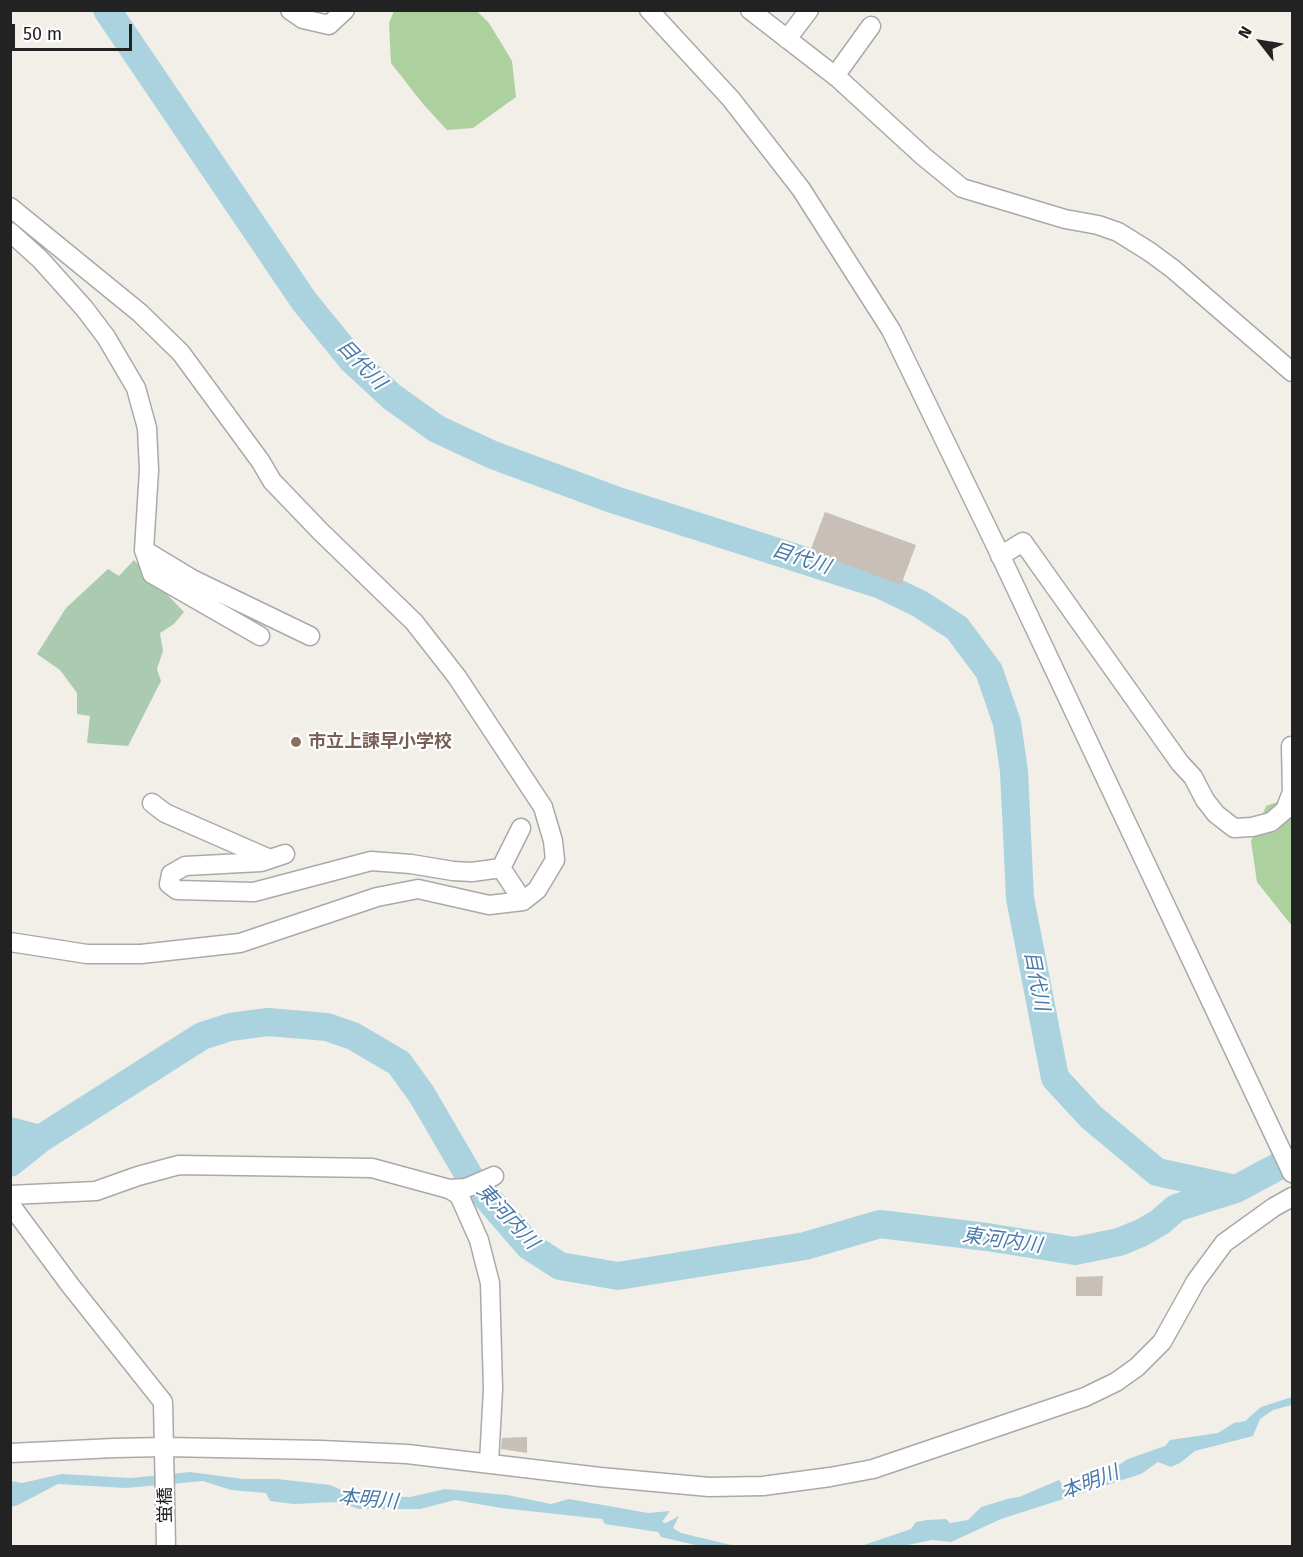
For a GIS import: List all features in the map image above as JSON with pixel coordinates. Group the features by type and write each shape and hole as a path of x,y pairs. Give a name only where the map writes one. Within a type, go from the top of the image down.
{"street":[{"path":"290,10 303,19 329,25 345,10"},
{"path":"649,10 731,99 801,189 891,330 1293,1173"},
{"path":"750,10 835,76 962,188 1065,219 1098,225 1118,232 1173,269 1293,372"},
{"path":"787,39 809,10"},
{"path":"835,76 871,26"},
{"path":"10,207 140,313 181,352 261,462 272,481 414,622 450,669 543,807 549,823 555,860 537,890 523,901 489,905 418,890 377,897 240,943 141,954 87,954 10,942"},
{"path":"10,232 40,259 84,308 106,338 136,388 147,428 149,470 143,539 144,550 153,574 260,636"},
{"path":"1000,556 1023,542 1180,763 1193,777 1205,800 1216,814 1234,828 1252,827 1271,822 1285,810 1292,792 1291,746"},
{"path":"144,550 192,579 310,636"},
{"path":"152,803 165,813 277,857 261,862 185,866 171,874 169,884 177,890 254,892 371,861 411,864 453,871 472,872 501,868"},
{"path":"501,868 521,828"},
{"path":"501,868 523,901"},
{"path":"10,1195 96,1191 138,1176 179,1166 372,1168 458,1188 494,1176"},
{"path":"458,1188 479,1240 490,1283 492,1389 489,1462"},
{"path":"10,1453 114,1448 165,1455 321,1450 407,1454 600,1477 709,1487 763,1486 873,1469 1085,1396 1116,1382 1137,1367 1162,1342 1196,1281 1224,1243 1274,1207 1293,1197"},
{"name":"蛍橋","path":"10,1204 70,1285 163,1402 166,1546"}],"green space":[{"path":"394,11 477,11 489,23 512,61 516,97 473,128 447,130 391,63 389,23"},
{"path":"134,560 184,612 174,624 160,633 163,651 157,669 161,681 128,746 87,743 90,716 77,714 77,693 60,670 37,654 66,608 108,569 119,576"},
{"path":"1292,797 1292,926 1257,882 1251,841 1266,806"}],"water":[{"name":"本明川","path":"1292,1397 1292,1405 1273,1410 1260,1419 1253,1436 1195,1451 1171,1467 1158,1462 1141,1474 1001,1519 951,1542 932,1540 903,1546 813,1546 864,1545 911,1529 916,1522 946,1519 950,1523 968,1520 981,1507 1019,1497 1059,1480 1064,1487 1072,1487 1101,1476 1128,1459 1165,1446 1170,1440 1218,1433 1234,1423 1245,1421 1261,1407"},
{"name":"本明川","path":"190,1472 243,1479 277,1479 330,1485 355,1496 410,1497 445,1489 507,1495 551,1504 569,1499 648,1513 670,1511 662,1522 666,1523 679,1516 673,1528 681,1533 731,1545 749,1546 700,1546 661,1537 658,1532 605,1524 602,1519 501,1508 455,1500 420,1509 359,1509 337,1502 294,1504 270,1501 266,1493 231,1490 203,1481 126,1488 58,1484 11,1507 11,1481 22,1483 62,1474 131,1478"}],"building":[{"path":"825,512 916,545 901,585 810,551"},
{"path":"1103,1276 1102,1296 1076,1296 1076,1277"},
{"path":"527,1437 527,1453 501,1449 502,1438"}],"waterway":[{"name":"目代川","path":"107,10 304,301 352,360 392,397 437,429 493,455 615,500 881,585 920,604 957,628 989,671 1007,723 1014,771 1020,898 1055,1078 1091,1117 1157,1172 1236,1189"},
{"name":"東河内川","path":"10,1163 40,1139 202,1036 230,1027 268,1022 327,1027 353,1036 399,1063 422,1095 471,1179 529,1246 560,1266 618,1276 805,1246 880,1224 1075,1251 1119,1242 1141,1233 1160,1222 1176,1208 1236,1189 1292,1159"},
{"path":"10,1131 40,1139"}],"place":[{"name":"市立上諫早小学校","path":"296,742"}]}
